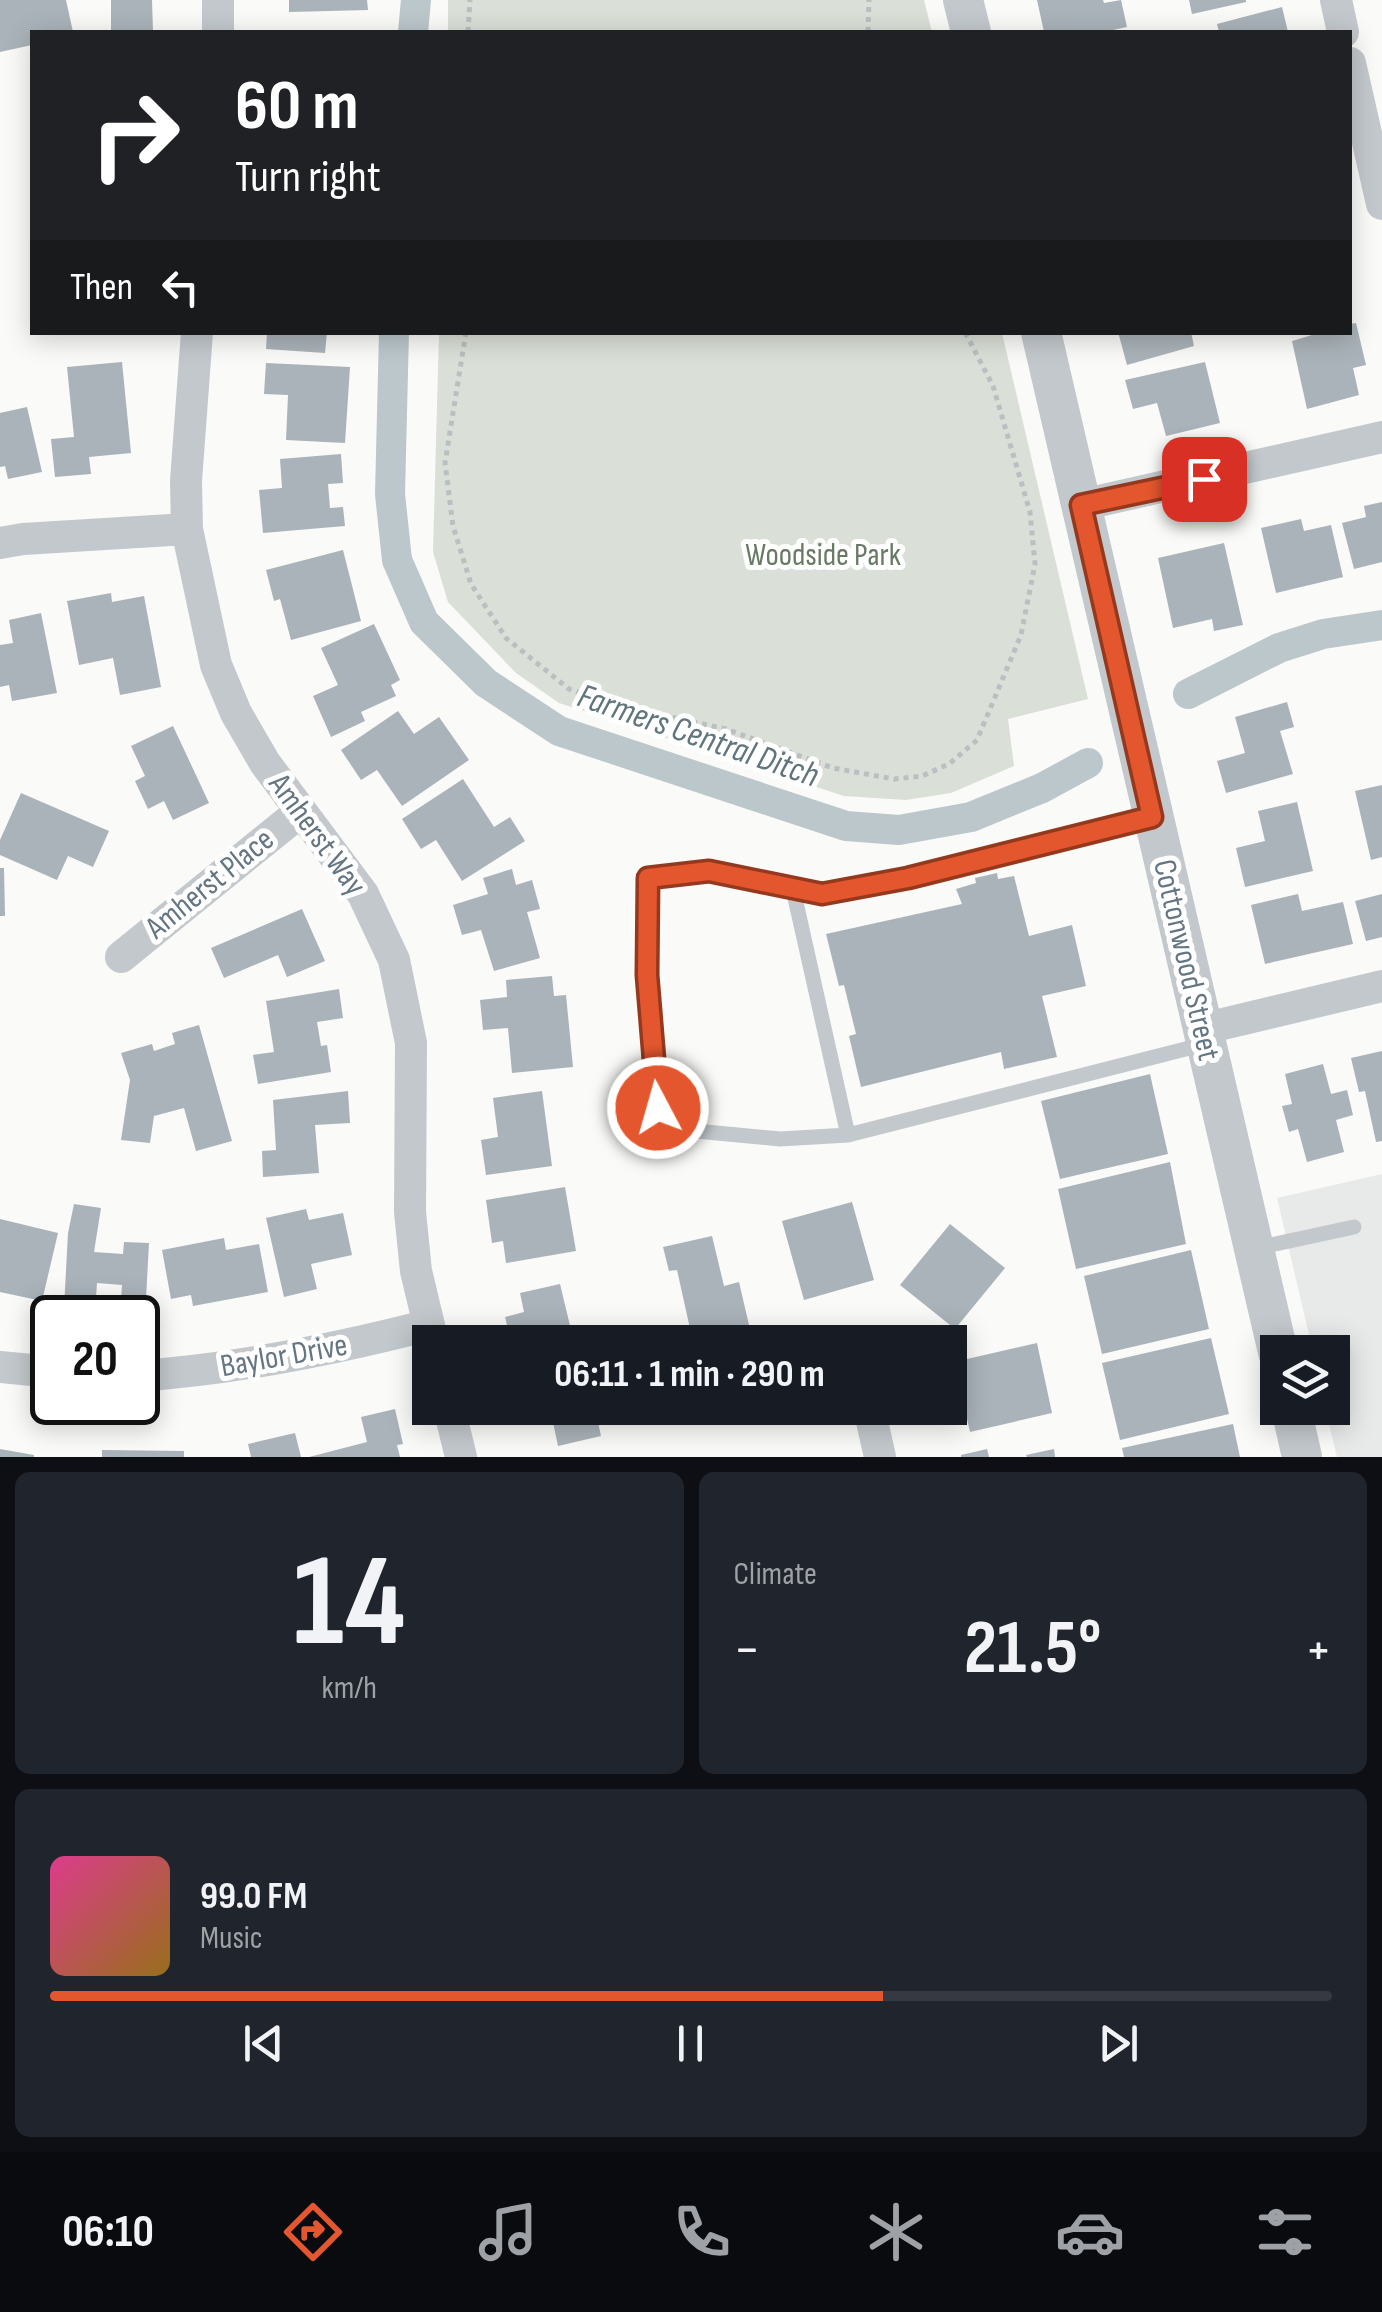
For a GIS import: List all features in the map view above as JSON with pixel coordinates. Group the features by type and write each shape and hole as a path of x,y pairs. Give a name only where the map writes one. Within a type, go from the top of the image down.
{"street":[{"path":"218,0 218,30"},
{"path":"963,0 970,30"},
{"path":"1336,0 1343,30"},
{"path":"1352,72 1382,204"},
{"name":"Amherst Way","path":"197,335 186,482 187,529 216,665 236,713 265,763 363,894 394,960 411,1043 410,1212 416,1271 429,1325"},
{"name":"Cottonwood Street","path":"1040,335 1064,509 1152,817 1274,1335"},
{"path":"1064,509 1382,437"},
{"path":"0,543 23,538 187,529"},
{"name":"Amherst Place","path":"121,958 300,812"},
{"path":"1204,1036 1382,986"},
{"name":"Baylor Drive","path":"160,1374 412,1337"},
{"path":"0,1366 30,1369"},
{"path":"453,1425 461,1457"},
{"path":"873,1425 880,1457"},
{"path":"1294,1425 1302,1457"}],"lane":[{"path":"1152,817 908,878 822,894 709,871 648,878 647,975 658,1108 675,1129 780,1139 848,1135 1204,1036"},
{"path":"793,889 848,1135"},
{"path":"1254,1249 1354,1227"}],"path":[{"path":"468,30 470,0"},
{"path":"868,30 869,0"},
{"path":"465,335 444,463 453,526 471,584 506,638 569,689 615,705 726,729 832,768 894,779 922,776 949,764 976,740 1021,635 1035,564 1030,512 993,386 967,335"},
{"path":"1030,512 1064,509"}],"shaded area":[{"path":"1382,1174 1382,1457 1337,1457 1329,1425 1350,1425 1350,1335 1309,1335 1277,1198"}],"green space":[{"path":"448,0 924,0 932,30 448,30"},
{"name":"Woodside Park","path":"439,335 1002,335 1088,699 1008,719 1014,766 951,793 906,800 844,796 559,703 516,673 448,602 433,552"}],"building":[{"path":"0,0 66,0 73,30 30,30 30,45 0,52"},
{"path":"111,0 152,0 153,30 111,30"},
{"path":"289,0 367,0 368,10 289,12"},
{"path":"1037,0 1121,0 1127,27 1113,30 1044,30"},
{"path":"1189,0 1246,0 1246,2 1192,14"},
{"path":"1282,7 1288,30 1218,30 1217,24"},
{"path":"1356,323 1366,365 1353,368 1359,395 1307,409 1292,341 1312,335 1352,335 1352,324"},
{"path":"267,335 327,335 325,353 266,349"},
{"path":"1119,335 1192,335 1194,346 1127,365"},
{"path":"122,362 131,453 89,457 91,474 55,477 51,439 74,437 67,367"},
{"path":"1205,362 1220,423 1166,436 1157,403 1133,409 1125,380"},
{"path":"266,363 350,367 345,443 286,440 288,395 264,394"},
{"path":"27,407 42,472 8,479 5,466 0,467 0,413"},
{"path":"341,454 343,483 328,484 330,508 343,507 345,526 263,533 259,490 282,488 280,459"},
{"path":"1382,502 1382,562 1354,569 1342,523 1366,517 1364,506"},
{"path":"1301,519 1304,531 1331,525 1343,577 1276,593 1261,528"},
{"path":"1224,543 1243,625 1214,631 1212,619 1173,628 1158,558"},
{"path":"343,550 361,621 291,640 280,599 274,601 266,570"},
{"path":"111,593 112,602 144,596 161,687 120,695 113,658 79,665 67,601"},
{"path":"41,613 57,693 12,701 9,685 0,687 0,645 13,643 9,620"},
{"path":"374,624 400,680 391,685 396,696 361,712 365,721 331,737 313,696 338,685 321,648"},
{"path":"1287,702 1294,727 1280,731 1293,774 1226,793 1217,761 1245,753 1235,717"},
{"path":"398,711 414,734 439,717 469,760 402,806 377,770 361,780 341,750"},
{"path":"173,726 209,803 173,820 164,801 148,809 135,781 145,776 131,746"},
{"path":"463,779 494,827 510,817 525,841 462,881 436,840 421,849 402,819"},
{"path":"1382,785 1382,857 1371,860 1355,791"},
{"path":"21,793 109,831 93,867 68,856 57,880 0,855 0,840"},
{"path":"1297,802 1313,871 1245,887 1236,848 1265,841 1258,811"},
{"path":"0,868 4,868 5,916 0,916"},
{"path":"512,869 516,885 532,880 540,909 527,912 540,958 494,971 481,930 462,935 453,905 488,894 483,878"},
{"path":"997,873 998,879 1014,876 1029,936 1072,925 1086,986 1042,996 1057,1057 1004,1069 1001,1052 861,1087 849,1036 856,1034 826,934 962,904 956,889 976,883 975,878"},
{"path":"1298,894 1302,911 1343,902 1353,944 1265,964 1251,905"},
{"path":"1382,894 1382,937 1366,941 1355,901"},
{"path":"302,909 325,961 287,977 278,955 224,978 211,948"},
{"path":"552,976 554,996 566,995 573,1067 512,1073 508,1028 483,1030 480,1000 507,997 506,980"},
{"path":"339,989 343,1018 317,1022 321,1046 327,1045 331,1072 258,1084 253,1055 274,1052 266,1001"},
{"path":"199,1025 232,1141 196,1151 184,1108 154,1116 150,1143 121,1140 130,1080 121,1053 152,1044 154,1051 175,1044 172,1033"},
{"path":"1382,1051 1382,1141 1376,1142 1365,1091 1359,1092 1351,1058"},
{"path":"1323,1064 1331,1094 1347,1090 1353,1115 1336,1120 1344,1152 1307,1162 1298,1129 1289,1132 1282,1106 1292,1104 1285,1074"},
{"path":"1150,1074 1168,1154 1060,1179 1041,1101"},
{"path":"348,1091 350,1123 315,1125 319,1173 263,1177 262,1151 276,1150 273,1100"},
{"path":"542,1091 552,1166 486,1175 481,1140 498,1137 493,1098"},
{"path":"1170,1162 1186,1244 1076,1269 1058,1189"},
{"path":"565,1187 576,1251 506,1263 503,1241 492,1243 486,1200"},
{"path":"852,1202 874,1280 804,1300 782,1221"},
{"path":"74,1204 101,1208 94,1252 123,1254 124,1242 149,1243 146,1295 121,1295 122,1285 97,1283 96,1295 65,1295 68,1233"},
{"path":"306,1209 309,1220 343,1213 352,1255 311,1264 317,1289 284,1297 266,1218"},
{"path":"0,1219 58,1233 43,1295 30,1295 30,1298 0,1292"},
{"path":"950,1224 1005,1268 958,1325 950,1325 900,1285"},
{"path":"712,1236 724,1286 739,1282 749,1325 689,1325 677,1270 669,1271 663,1247"},
{"path":"224,1238 226,1250 259,1244 268,1292 193,1306 191,1295 171,1299 162,1250"},
{"path":"1191,1250 1209,1329 1102,1354 1084,1276"},
{"path":"560,1284 570,1325 507,1325 505,1317 524,1312 520,1293"},
{"path":"1211,1338 1229,1414 1120,1440 1102,1363"},
{"path":"1037,1343 1052,1413 970,1432 967,1359"},
{"path":"395,1409 403,1444 397,1445 400,1457 309,1457 367,1442 361,1417"},
{"path":"1233,1424 1240,1457 1124,1457 1122,1448"},
{"path":"554,1425 599,1425 601,1436 558,1446"},
{"path":"295,1433 301,1457 251,1457 248,1444"},
{"path":"0,1449 34,1455 34,1457 0,1457"},
{"path":"987,1449 989,1457 961,1457 961,1455"},
{"path":"1054,1449 1055,1457 1026,1455"},
{"path":"102,1450 184,1451 184,1457 102,1457"}],"waterway":[{"name":"Farmers Central Ditch","path":"413,30 416,0"},
{"name":"Farmers Central Ditch","path":"394,335 390,494 397,560 424,622 486,683 559,731 846,826 899,830 971,817 1042,788 1088,763"},
{"name":"Farmers Central Ditch","path":"1188,694 1279,648 1323,634 1382,625"}],"route":[{"path":"658,1108 647,975 648,878 709,871 822,894 908,878 1152,817 1081,505 1204,479"}]}
